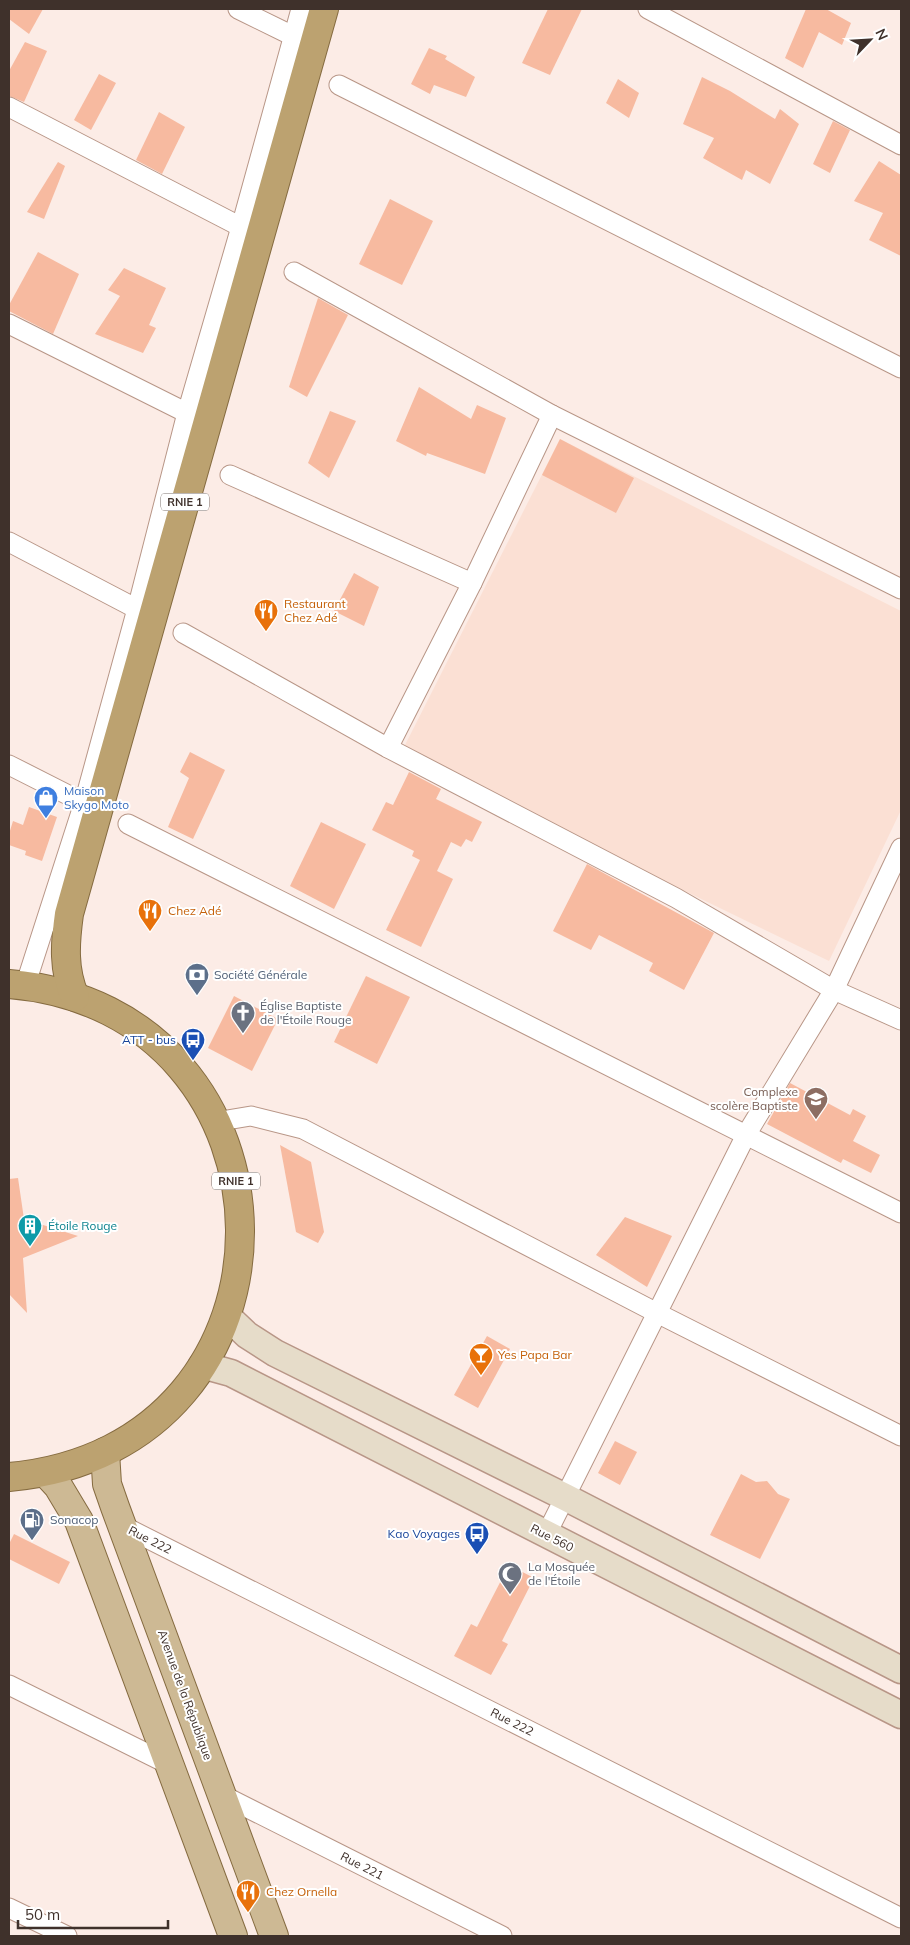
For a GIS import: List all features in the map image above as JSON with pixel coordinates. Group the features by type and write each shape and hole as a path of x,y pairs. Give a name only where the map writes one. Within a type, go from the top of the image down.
{"highway":[{"name":"RNIE 1","path":"75,997 66,968 65,940 68,914 324,9"},
{"name":"RNIE 1","path":"9,1478 46,1473 82,1462 105,1452 131,1437 156,1419 184,1390 202,1365 226,1316 238,1273 241,1218 232,1164 216,1122 191,1082 160,1048 115,1016 75,997 17,985"}],"main road":[{"path":"226,1316 247,1335 275,1354 565,1497 901,1670"},
{"name":"Rue 560","path":"202,1365 231,1373 901,1715"},
{"name":"Avenue de la République","path":"105,1452 107,1484 274,1936"},
{"path":"46,1473 58,1486 79,1521 233,1936"}],"street":[{"path":"238,9 293,36"},
{"path":"17,985 84,803 187,413 301,9"},
{"path":"648,9 901,145"},
{"path":"339,84 901,368"},
{"path":"9,107 241,227"},
{"path":"294,272 552,415 901,589"},
{"path":"9,324 187,413"},
{"path":"388,748 472,583 552,415"},
{"path":"230,475 472,583"},
{"path":"9,542 137,608"},
{"path":"183,633 388,748 676,898 834,990 901,1020"},
{"path":"9,765 84,803"},
{"path":"128,824 901,1213"},
{"path":"546,1535 746,1135 834,990 901,848"},
{"path":"216,1122 251,1116 303,1129 657,1313 901,1436"},
{"name":"Rue 222","path":"123,1526 901,1918"},
{"path":"9,1685 170,1766"},
{"name":"Rue 221","path":"222,1795 502,1936"},
{"path":"9,1908 67,1936"}],"shaded area":[{"path":"560,439 901,611 901,810 829,961 401,753"}],"building":[{"path":"9,9 43,9 29,34 9,19"},
{"path":"548,9 582,9 550,75 522,63"},
{"path":"806,9 826,9 851,23 842,45 819,32 803,68 785,58"},
{"path":"25,42 47,51 24,102 9,96 9,71"},
{"path":"429,48 447,56 445,59 475,77 466,97 434,85 430,94 411,84"},
{"path":"99,74 116,83 91,130 74,120"},
{"path":"702,77 730,91 775,119 780,109 799,124 770,184 746,170 742,180 703,158 714,138 683,124"},
{"path":"618,79 639,93 629,118 606,103"},
{"path":"159,112 185,127 162,174 136,160"},
{"path":"833,121 850,130 830,173 813,164"},
{"path":"879,161 901,175 901,256 869,240 883,213 854,201"},
{"path":"58,162 65,166 44,219 27,212"},
{"path":"390,199 433,221 402,285 359,264"},
{"path":"38,252 79,274 53,334 9,311 9,305"},
{"path":"124,268 166,288 149,325 156,328 143,353 95,334 120,296 108,290"},
{"path":"318,298 348,315 307,397 289,387"},
{"path":"419,387 471,419 477,405 506,418 485,474 427,453 426,456 396,441"},
{"path":"330,411 356,421 329,478 308,463"},
{"path":"560,439 634,478 616,513 542,475"},
{"path":"354,573 379,587 364,626 334,611"},
{"path":"190,752 225,770 193,839 168,827 189,778 180,772"},
{"path":"409,772 441,789 436,799 482,822 472,842 466,839 461,847 451,842 437,871 453,879 421,947 386,930 420,860 412,856 414,851 372,830 386,802 393,805"},
{"path":"29,807 57,817 42,861 25,855 26,851 9,845 9,834 13,821 23,825"},
{"path":"321,822 366,844 334,909 290,886"},
{"path":"587,864 714,933 684,990 649,971 653,963 599,935 591,950 553,931"},
{"path":"366,976 410,997 377,1064 334,1042"},
{"name":"Église Baptiste de l'Étoile Rouge","path":"234,996 278,1019 252,1071 208,1048"},
{"name":"Complexe scolère Baptiste","path":"790,1083 850,1115 853,1109 866,1116 853,1141 880,1155 871,1173 843,1159 841,1163 767,1124"},
{"path":"280,1145 311,1162 324,1232 318,1243 296,1232"},
{"name":"Étoile Rouge","path":"18,1178 24,1219 78,1236 23,1258 27,1313 9,1294 9,1179"},
{"path":"625,1217 672,1236 647,1287 596,1255"},
{"path":"487,1336 510,1349 478,1408 454,1395"},
{"path":"615,1441 637,1452 620,1485 598,1473"},
{"path":"741,1474 756,1482 767,1481 778,1494 790,1499 760,1559 710,1535"},
{"path":"14,1534 70,1562 59,1584 9,1559 9,1544"},
{"path":"509,1565 534,1578 502,1641 508,1644 491,1675 454,1656 471,1624 477,1627"}],"place":[{"name":"Restaurant Chez Adé","path":"266,632"},
{"name":"Maison Skygo Moto","path":"46,819"},
{"name":"Chez Adé","path":"150,932"},
{"name":"Société Générale","path":"197,996"},
{"name":"Église Baptiste de l'Étoile Rouge","path":"243,1034"},
{"name":"ATT - bus","path":"193,1061"},
{"name":"Complexe scolère Baptiste","path":"816,1120"},
{"name":"Étoile Rouge","path":"30,1247"},
{"name":"Yes Papa Bar","path":"481,1376"},
{"name":"Sonacop","path":"32,1541"},
{"name":"Kao Voyages","path":"477,1555"},
{"name":"La Mosquée de l'Étoile","path":"510,1595"},
{"name":"Chez Ornella","path":"248,1913"}]}
